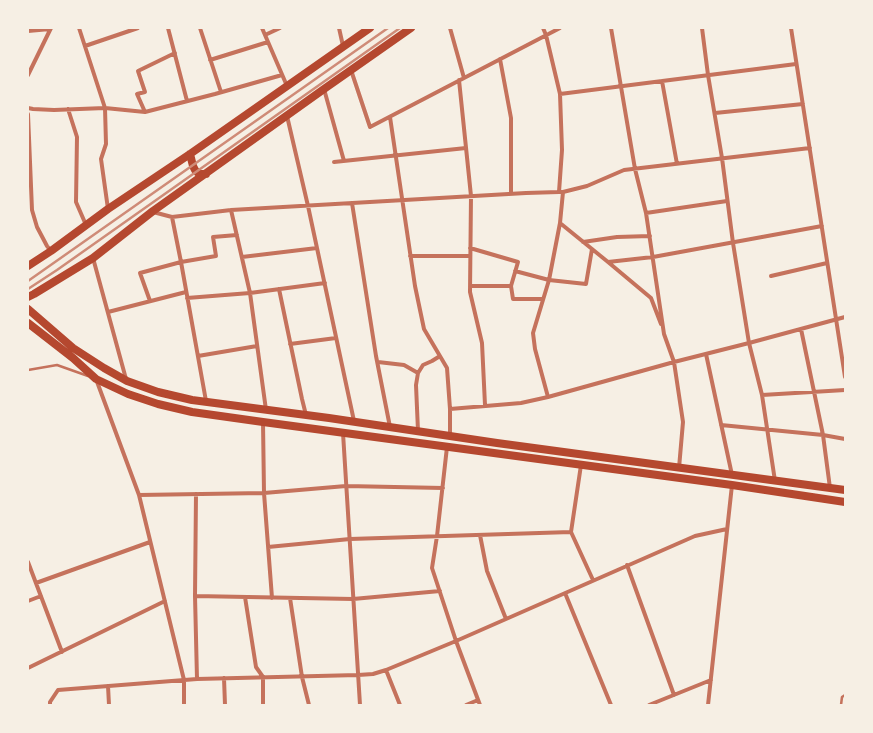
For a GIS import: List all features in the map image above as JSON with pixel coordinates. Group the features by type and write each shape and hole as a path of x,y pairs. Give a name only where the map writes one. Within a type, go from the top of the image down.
{"main road":[{"path":"28,266 370,28"},
{"path":"28,297 93,258 153,212 287,115 411,28"},
{"path":"190,154 192,166 195,170 199,174 206,174"},
{"path":"28,309 73,348 127,381 158,392 192,400 354,421 450,436 845,490"},
{"path":"28,323 74,358 96,379 128,394 158,404 192,412 732,485 845,502"}],"street":[{"path":"79,28 105,108 106,144 101,160 108,209"},
{"path":"85,46 138,28"},
{"path":"168,28 187,101"},
{"path":"200,28 221,92"},
{"path":"262,28 287,86"},
{"path":"265,35 280,28"},
{"path":"339,28 344,47"},
{"path":"450,28 462,79 466,148 471,196 470,292 482,343 485,405"},
{"path":"543,28 560,94 562,150 560,223 548,280 534,333 535,349 548,397"},
{"path":"351,70 370,127 560,28"},
{"path":"611,28 635,169 650,236 664,334"},
{"path":"702,28 749,343 762,395 775,480"},
{"path":"791,28 845,377"},
{"path":"28,31 50,29"},
{"path":"28,75 50,29"},
{"path":"210,60 268,42"},
{"path":"145,112 137,94 145,92 138,71 174,53"},
{"path":"500,59 511,118 511,194"},
{"path":"560,94 796,64"},
{"path":"28,108 105,108 145,112 282,75"},
{"path":"662,81 677,164"},
{"path":"324,89 344,161"},
{"path":"715,113 803,104"},
{"path":"68,109 77,137 76,202 86,226"},
{"path":"28,114 30,210 37,227 51,251"},
{"path":"287,115 354,421"},
{"path":"390,117 414,286 424,329 447,368 450,408 450,436"},
{"path":"334,162 466,148"},
{"path":"153,212 172,217 231,210 561,192 587,186 624,170 810,148"},
{"path":"646,214 728,201"},
{"path":"352,203 390,427"},
{"path":"231,210 250,293 266,410"},
{"path":"172,217 182,262 206,402"},
{"path":"560,223 652,298 674,362 683,422 679,468"},
{"path":"608,262 653,258 822,226"},
{"path":"150,301 140,273 182,262 216,256 213,237 237,235"},
{"path":"583,242 616,237 650,236"},
{"path":"242,257 317,248"},
{"path":"470,248 518,262 511,286 512,298 543,299"},
{"path":"515,271 548,280 586,284 592,249"},
{"path":"410,256 470,256"},
{"path":"93,258 127,381"},
{"path":"771,276 827,263"},
{"path":"187,298 250,293 325,283"},
{"path":"470,286 511,286"},
{"path":"279,289 306,415"},
{"path":"108,312 186,292"},
{"path":"450,408 521,403 548,397 845,317"},
{"path":"801,329 823,435 830,488"},
{"path":"290,344 336,338"},
{"path":"198,356 257,346"},
{"path":"706,354 732,475"},
{"path":"418,431 416,385 418,373 422,365 440,356"},
{"path":"378,362 404,366 418,373"},
{"path":"96,379 139,495 184,680 184,705"},
{"path":"762,395 845,390"},
{"path":"263,422 264,493 272,598"},
{"path":"721,424 823,435 845,439"},
{"path":"343,433 360,705"},
{"path":"447,447 432,568 456,641 480,705"},
{"path":"581,465 571,532 593,580"},
{"path":"708,705 732,485"},
{"path":"139,495 264,493 346,486 443,488"},
{"path":"196,494 195,596 197,679"},
{"path":"50,705 50,702 58,690 197,679 373,674 456,641 694,536 727,529"},
{"path":"268,547 350,539 571,532"},
{"path":"480,535 486,571 506,619"},
{"path":"36,583 150,542"},
{"path":"28,562 62,652"},
{"path":"627,566 674,695"},
{"path":"195,596 354,599 440,591"},
{"path":"565,593 611,705"},
{"path":"28,601 41,596"},
{"path":"245,597 256,667 264,677 263,705"},
{"path":"290,598 302,677 309,705"},
{"path":"28,668 165,601"},
{"path":"386,670 400,705"},
{"path":"224,678 226,705"},
{"path":"649,705 711,680"},
{"path":"108,686 109,705"},
{"path":"466,705 478,700"}],"lane":[{"path":"29,369 57,365 96,379"},
{"path":"841,705 842,697 845,695"}],"railway":[{"path":"28,281 388,28"},
{"path":"28,289 400,28"}]}
